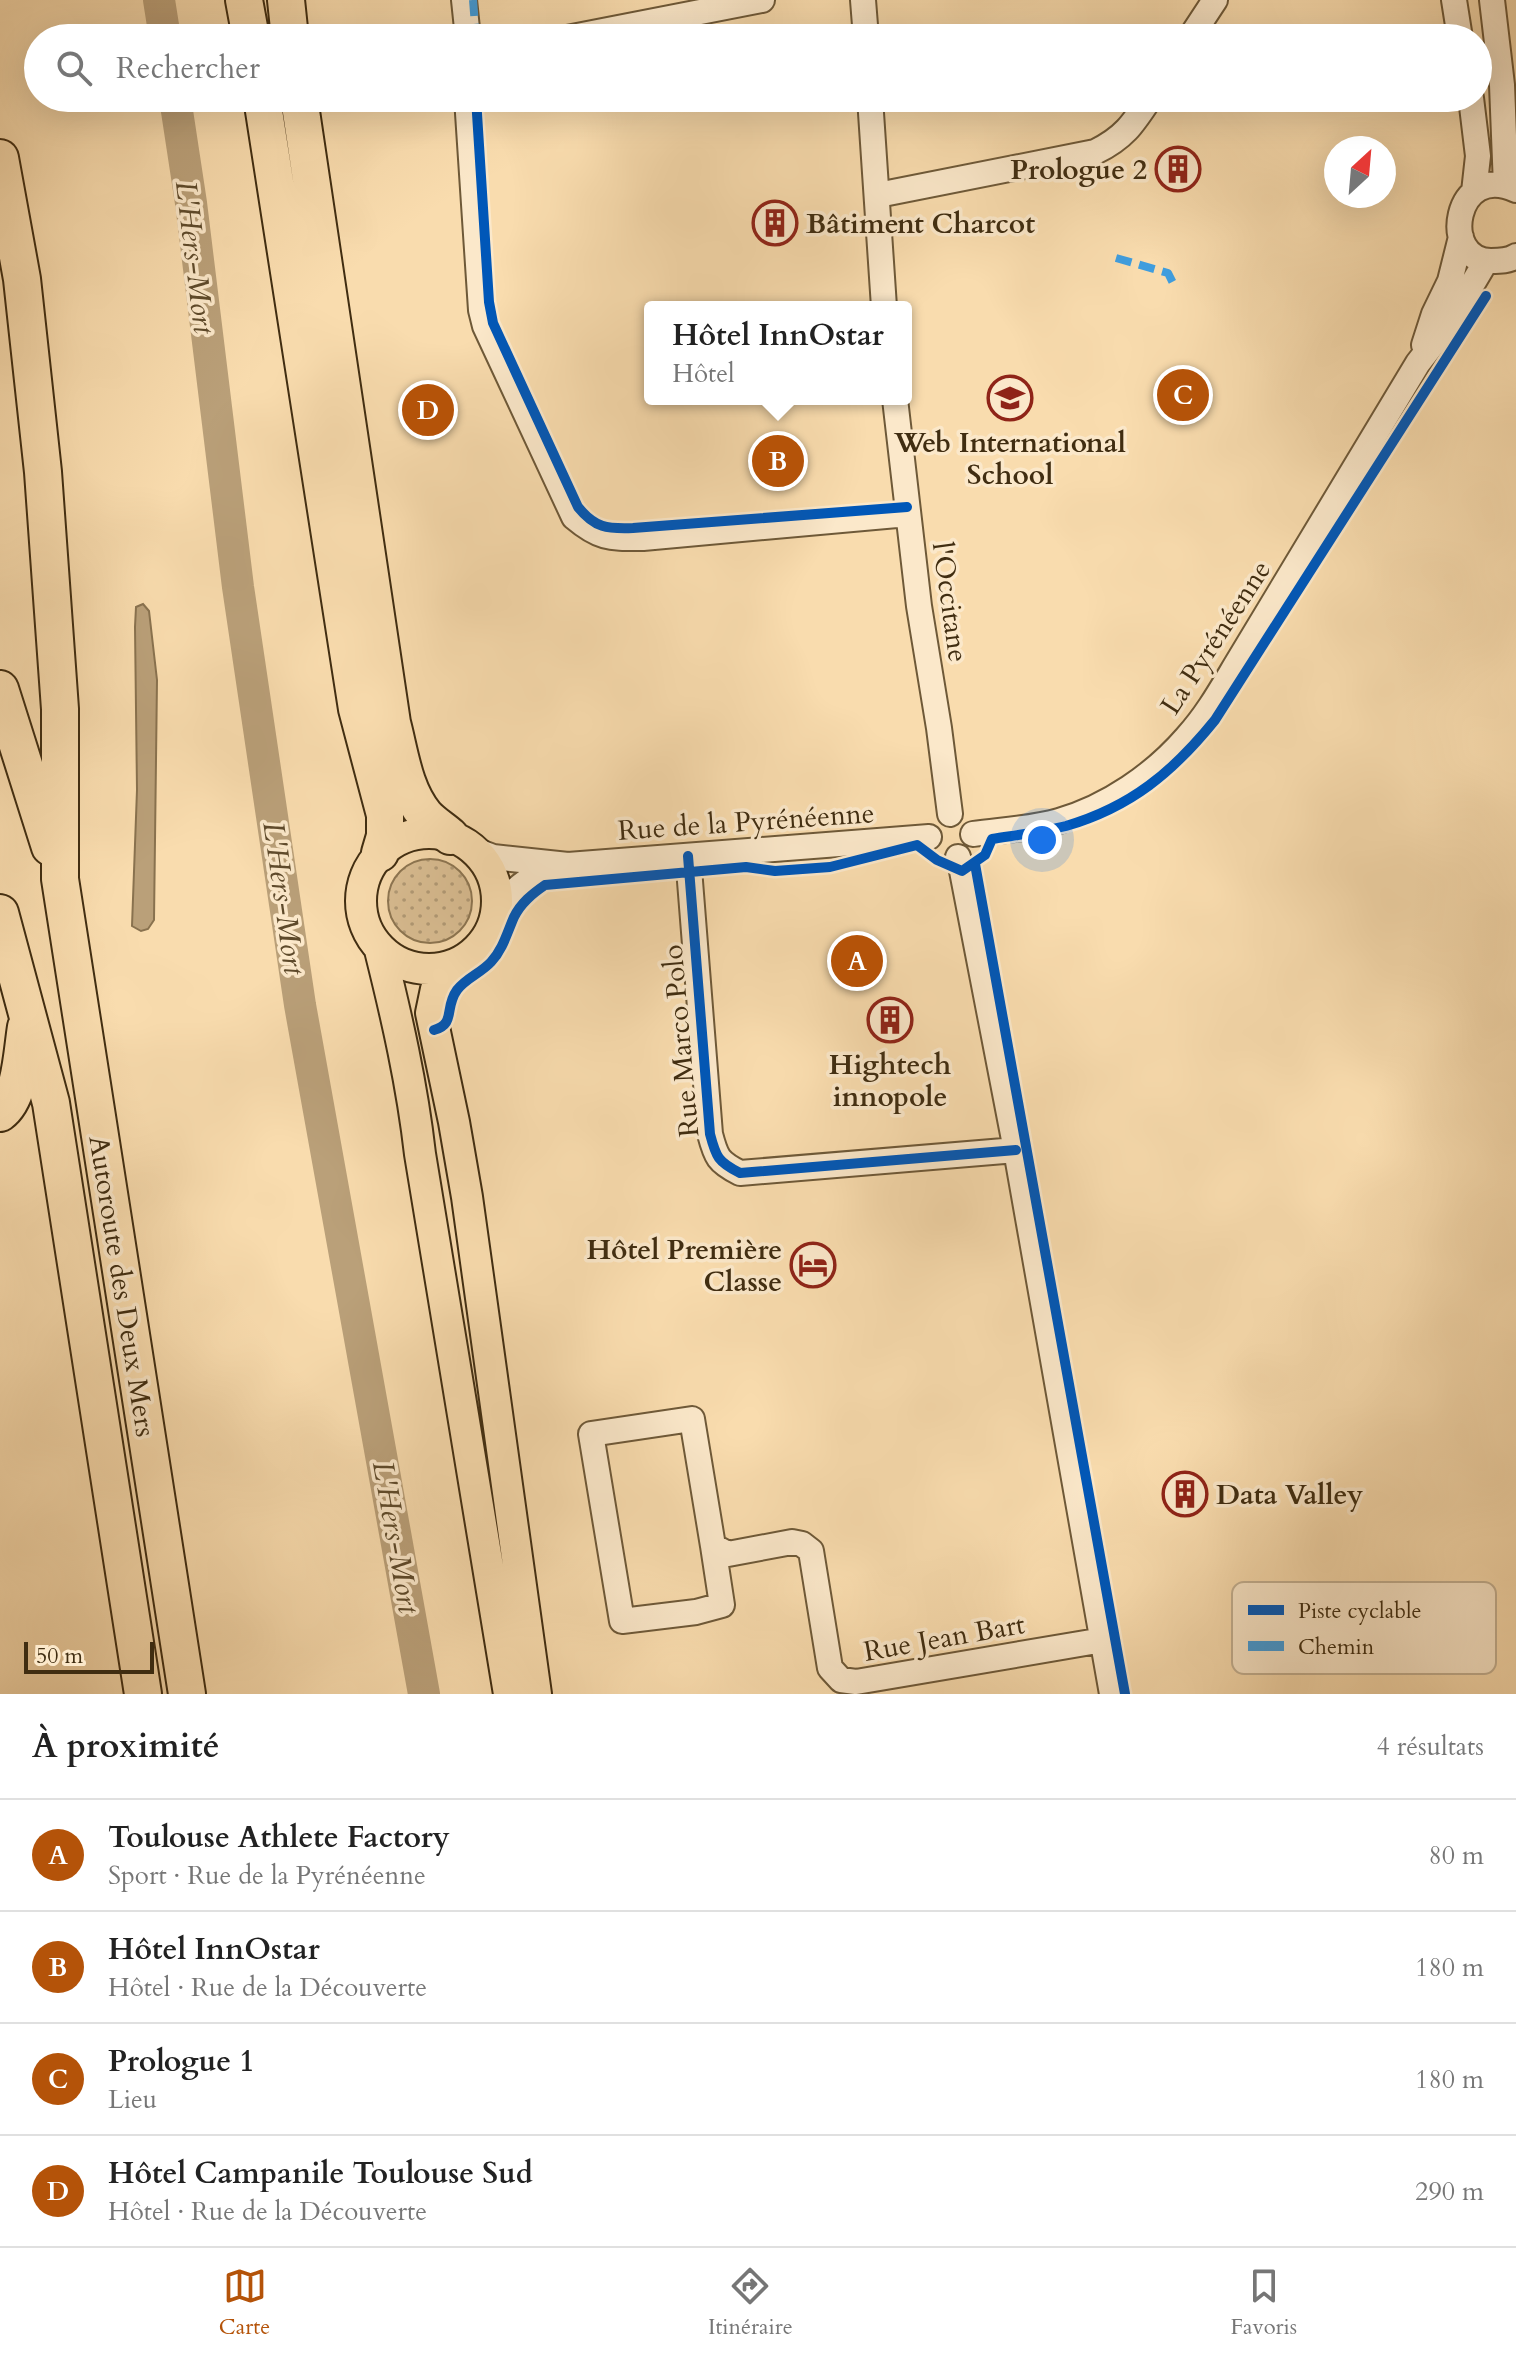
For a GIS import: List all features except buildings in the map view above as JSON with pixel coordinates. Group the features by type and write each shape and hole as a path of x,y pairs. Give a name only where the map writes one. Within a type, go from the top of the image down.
{"highway":[{"path":"244,0 248,24"},
{"path":"286,0 289,24"},
{"path":"264,112 357,709 385,815 385,836 380,853"},
{"path":"301,112 392,723 415,801 427,817 462,843"},
{"path":"0,158 22,279 43,472 60,709 60,879"},
{"path":"0,689 60,879"},
{"name":"Autoroute des Deux Mers","path":"60,879 187,1694"},
{"name":"Autoroute des Deux Mers","path":"0,913 51,1103 143,1694"},
{"path":"0,1113 11,1100 19,1075 28,1014"}],"main road":[{"path":"457,965 437,970 416,969 397,962 380,950 368,933 361,912 361,891 367,871 380,853 413,834 432,833 462,843 488,866 496,886 498,907 494,925 485,942 473,955 457,965 436,989 431,1013 467,1197 536,1694"},
{"path":"380,950 404,1045 415,1108 509,1694"}],"street":[{"path":"464,0 467,24"},
{"path":"639,24 762,0"},
{"path":"863,0 865,24"},
{"path":"1199,24 1215,0"},
{"path":"1454,0 1458,24"},
{"path":"1418,363 1434,314 1450,281 1461,237 1459,218 1467,199 1474,192 1495,185 1511,188 1492,0"},
{"path":"468,112 481,310 485,326 574,517 602,536 643,538 908,514"},
{"path":"871,112 884,301"},
{"path":"878,195 1095,152 1126,133 1140,112"},
{"path":"1473,112 1478,156 1474,192"},
{"path":"1461,237 1475,256 1486,261 1516,256"},
{"path":"1418,363 1450,322 1486,261"},
{"name":"La Pyrénéenne","path":"973,834 1029,827 1088,810 1137,782 1187,738 1236,665 1418,363"},
{"name":"l'Occitane","path":"896,405 950,814"},
{"path":"957,814 968,822 973,834 970,849 951,859 933,850 929,830 937,818 957,814"},
{"name":"Rue de la Pyrénéenne","path":"462,843 493,857 568,865 929,837"},
{"name":"Rue Marco Polo","path":"688,856 710,1134 716,1156 726,1166 740,1173 1016,1150"},
{"path":"958,857 1016,1150 1112,1694"},
{"name":"Rue de la Pyrénéenne","path":"498,907 534,875 568,865"},
{"path":"692,1419 713,1546 722,1605 696,1612 622,1621 591,1434 692,1419"},
{"name":"Rue Jean Bart","path":"713,1546 728,1554 792,1542 802,1544 811,1551 830,1668 841,1680 856,1682 1103,1640"}],"shaded area":[{"path":"143,604 149,611 157,680 154,920 148,929 141,931 132,926 137,790 135,627 136,607"},
{"path":"430,859 446,862 460,871 469,885 472,901 469,917 460,931 446,940 430,943 414,940 400,931 391,917 388,901 391,885 400,871 414,862"}],"waterway":[{"name":"L'Hers-Mort","path":"159,0 163,24"},
{"name":"L'Hers-Mort","path":"177,112 238,587 300,1005 424,1694"}],"marked path":[{"path":"473,0 475,24"},
{"path":"1116,258 1168,273 1173,283"}],"cycle path":[{"path":"477,112 493,323 578,507 584,514 602,526 624,528 907,507"},
{"path":"434,1030 448,1019 457,990 495,957 520,907 545,885 746,867 775,871 830,867 917,845 937,860 962,871 985,855 992,839 1066,826 1131,798 1167,771 1215,720 1486,296"},
{"path":"688,856 710,1134 722,1162 740,1173 1016,1150"},
{"path":"975,864 1125,1694"}],"place":[{"name":"Prologue 2","path":"1178,169"},
{"name":"Bâtiment Charcot","path":"775,223"},
{"name":"Prologue 1","path":"1183,395"},
{"name":"Web International School","path":"1010,398"},
{"name":"Hôtel Campanile Toulouse Sud","path":"428,410"},
{"name":"Hôtel InnOstar","path":"778,461"},
{"name":"Toulouse Athlete Factory","path":"857,961"},
{"name":"Hightech innopole","path":"890,1020"},
{"name":"Hôtel Première Classe","path":"813,1265"},
{"name":"Data Valley","path":"1185,1494"}]}
